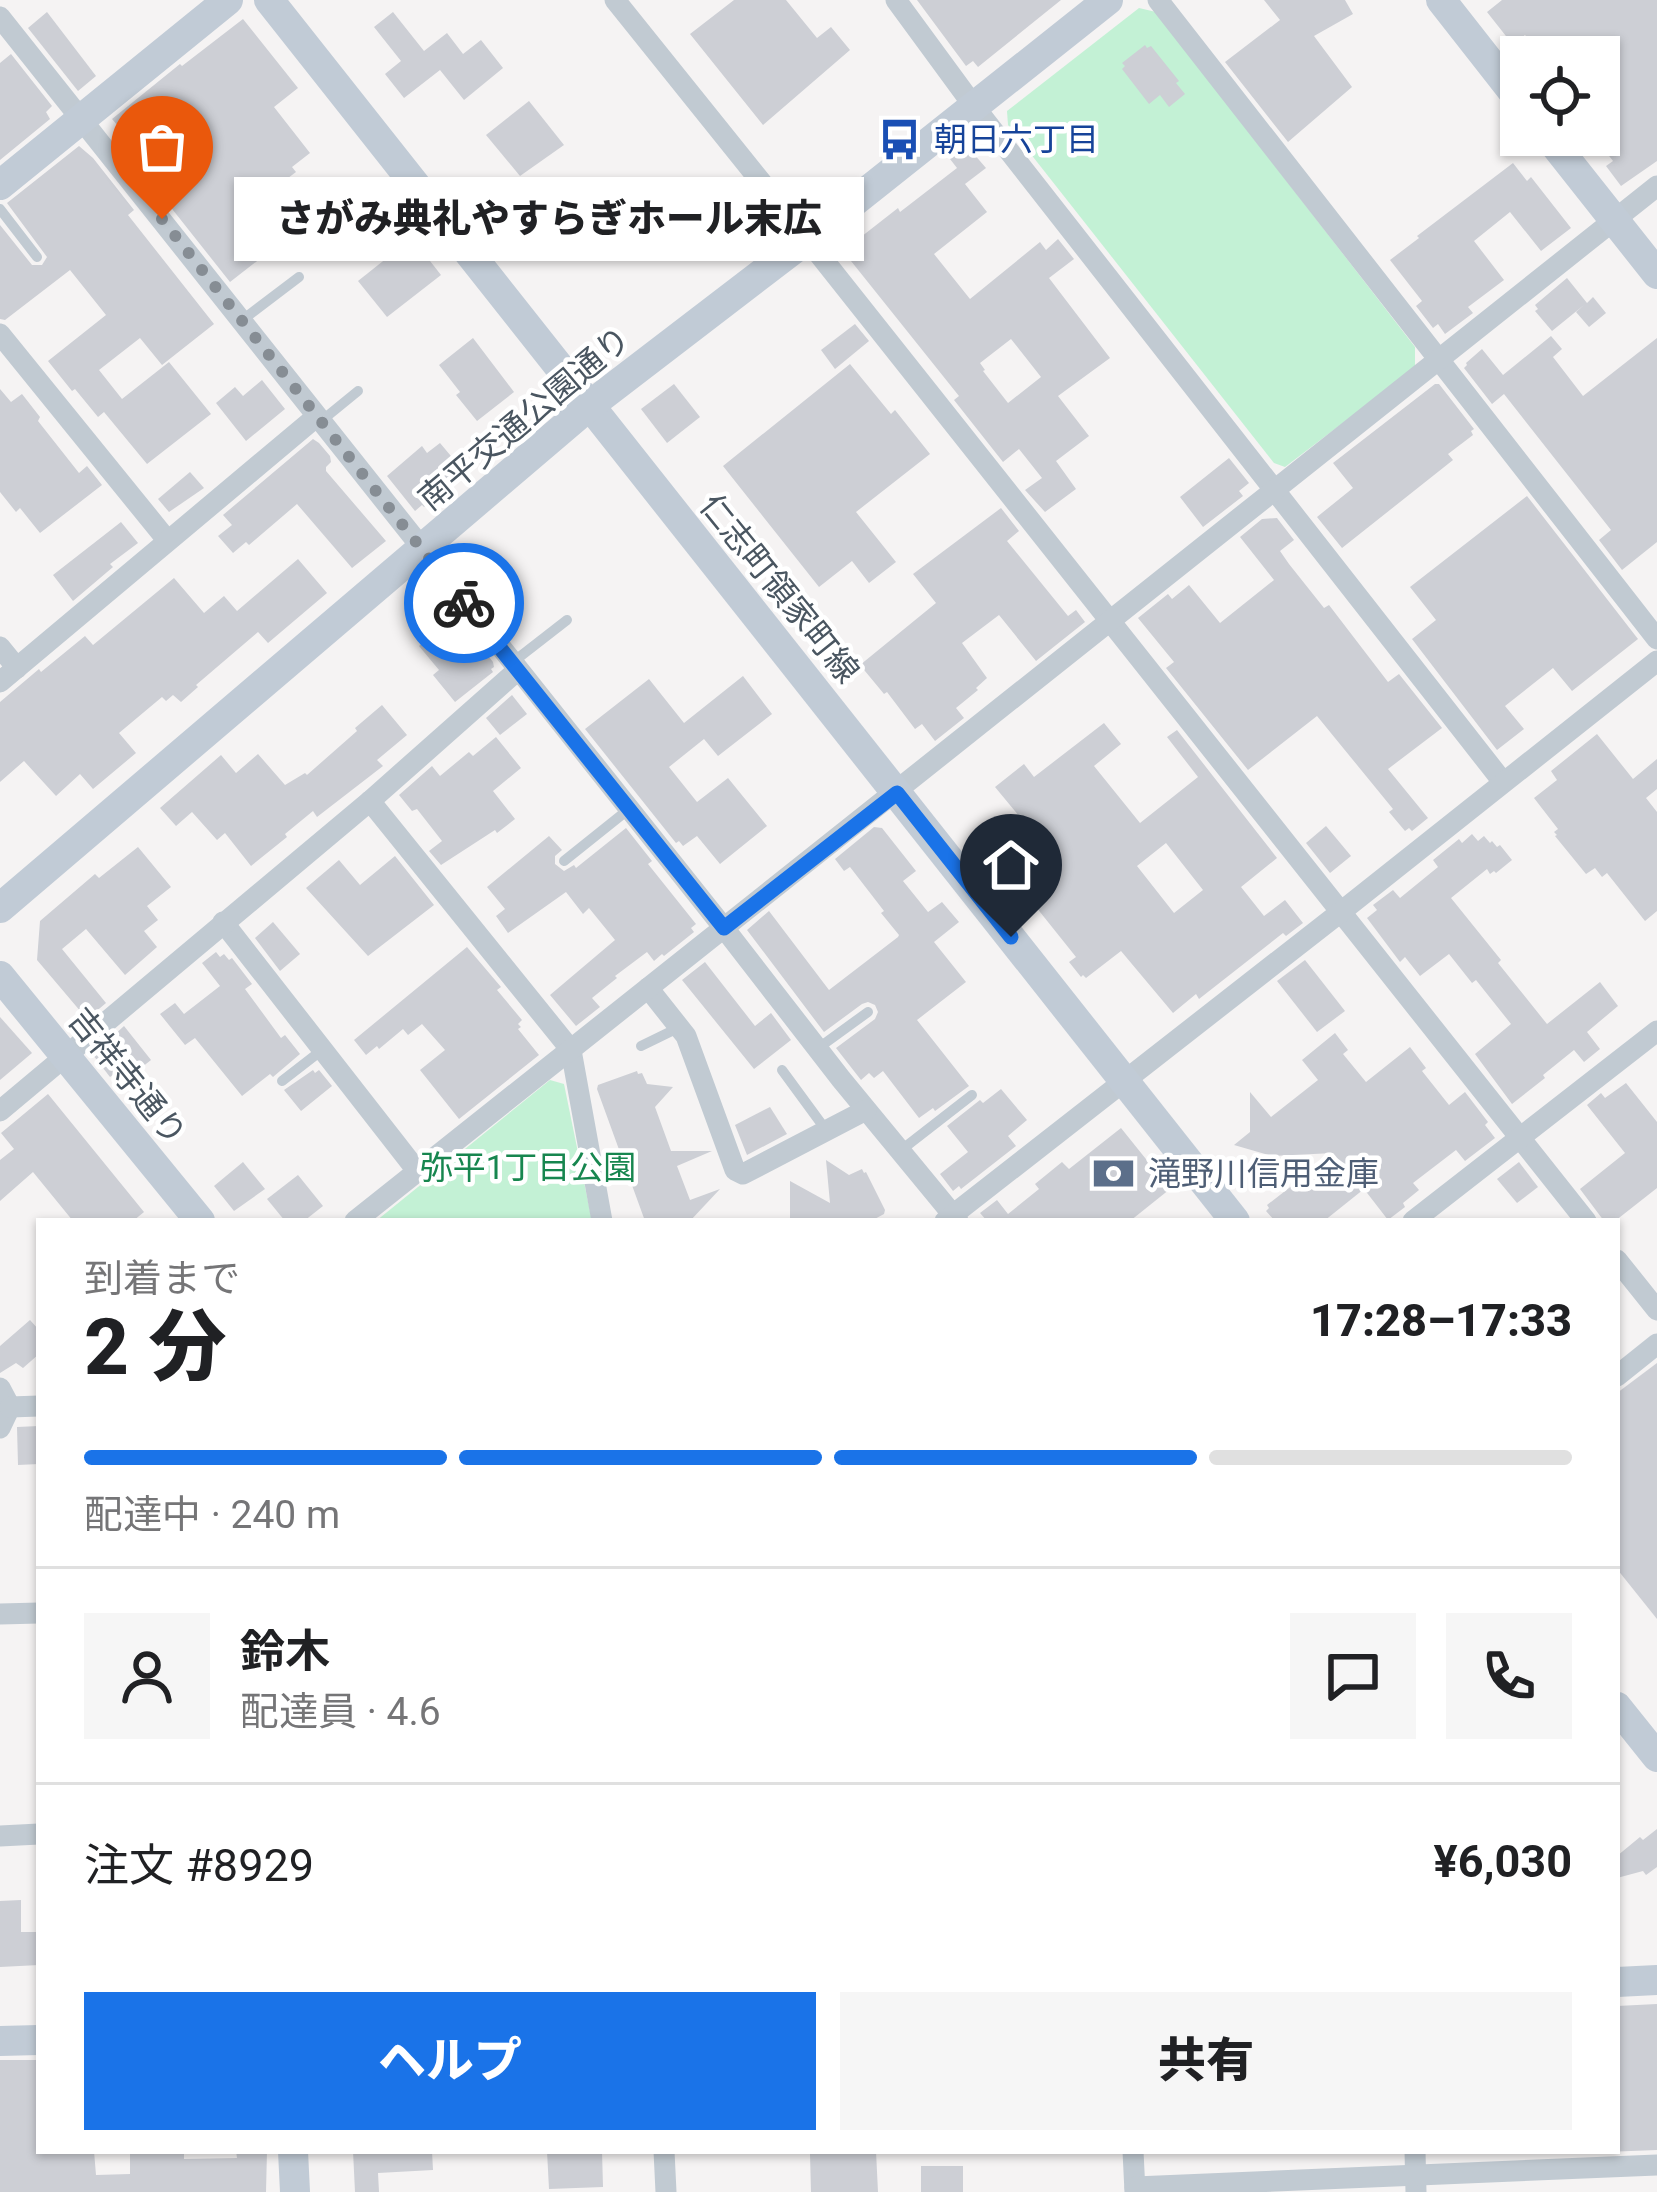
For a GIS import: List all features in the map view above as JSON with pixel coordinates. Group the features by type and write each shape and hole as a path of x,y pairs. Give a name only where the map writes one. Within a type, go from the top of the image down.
{"street":[{"path":"0,184 228,0"},
{"name":"仁志町領家町線","path":"269,0 1232,1218"},
{"path":"615,0 1584,1218"},
{"path":"896,0 973,106 1503,782"},
{"name":"南平交通公園通り","path":"0,908 589,406 1108,0"},
{"path":"1158,0 1657,639"},
{"path":"1441,0 1500,75"},
{"path":"0,17 951,1218"},
{"path":"1564,156 1657,274"},
{"path":"359,1218 1657,186"},
{"path":"0,334 167,540"},
{"path":"0,646 8,675 318,419"},
{"path":"953,1218 1657,661"},
{"path":"0,1111 370,801 515,666"},
{"path":"370,801 571,1050 601,1218"},
{"path":"223,922 418,1172"},
{"name":"吉祥寺通り","path":"0,976 198,1218"},
{"path":"648,988 686,1036 735,1170 743,1174 866,1110"},
{"path":"1416,1218 1657,1030"},
{"path":"1620,1264 1657,1310"},
{"path":"1620,1374 1657,1344"},
{"path":"0,1428 5,1398 36,1405"},
{"path":"0,1614 36,1613"},
{"path":"1620,1711 1657,1757"},
{"path":"0,1836 36,1834"},
{"path":"1620,1982 1657,1980"},
{"path":"0,2042 36,2040"},
{"path":"293,2154 295,2192"},
{"path":"664,2154 666,2192"},
{"path":"1133,2154 1135,2190 1416,2184 1657,2165"},
{"path":"1415,2154 1416,2184"}],"lane":[{"path":"0,209 37,257"},
{"path":"241,321 299,277"},
{"path":"318,419 358,391"},
{"path":"515,666 567,620"},
{"path":"564,861 629,809"},
{"path":"817,1049 868,1012"},
{"path":"641,1046 680,1028"},
{"path":"282,1081 322,1050"},
{"path":"782,1070 826,1131"},
{"path":"900,1151 972,1095"}],"green space":[{"path":"1139,8 1156,12 1415,347 1415,368 1285,467 1274,463 1008,125 1007,111"},
{"name":"弥平1丁目公園","path":"550,1080 564,1084 591,1218 380,1218"}],"building":[{"path":"734,0 786,0 817,38 831,27 850,50 763,125 690,34"},
{"path":"917,0 1061,0 978,67 973,61 966,66"},
{"path":"1264,0 1345,0 1353,14 1314,36 1352,87 1288,142 1225,62 1280,20"},
{"path":"1502,0 1657,0 1657,161 1621,186 1606,166 1613,161 1609,156 1620,156 1620,36 1506,36 1487,12"},
{"path":"47,12 96,76 78,91 28,28"},
{"path":"393,12 424,51 447,33 463,54 481,40 503,68 464,100 440,70 404,98 385,74 401,61 374,27"},
{"path":"243,19 298,88 274,107 310,153 292,167 296,172 263,197 292,234 230,282 165,200 175,192 112,119"},
{"path":"1145,45 1151,46 1185,94 1169,107 1160,95 1149,104 1122,69 1122,63"},
{"path":"11,54 52,106 46,112 50,119 0,160 0,63"},
{"path":"529,101 564,145 520,176 486,135"},
{"path":"79,146 134,210 128,215 214,324 162,365 140,338 99,370 122,399 169,362 211,414 147,464 104,412 98,417 48,361 106,315 70,270 5,320 0,319 0,225 32,265 42,265 47,257 7,203"},
{"path":"967,146 986,168 965,184 987,212 934,254 970,299 1040,242 1046,250 1058,239 1074,259 1049,278 1110,358 1058,396 1089,436 1056,461 1076,489 1045,512 1025,490 1042,478 1019,449 1003,462 954,400 959,396 843,251 957,168 950,159","holes":["1011,339 1041,377 1008,403 980,363"]},
{"path":"1513,163 1527,181 1531,177 1571,228 1541,251 1510,212 1474,241 1504,280 1468,307 1473,313 1445,334 1438,324 1433,328 1416,306 1422,301 1390,260"},
{"path":"364,204 375,218 332,252 321,238"},
{"path":"412,238 441,275 387,317 358,281"},
{"path":"1567,278 1587,303 1593,297 1606,313 1589,327 1576,312 1584,305 1552,331 1535,305"},
{"path":"855,324 869,341 835,369 821,350"},
{"path":"1551,336 1562,349 1553,357 1583,396 1657,338 1657,542 1622,570 1599,540 1611,530 1504,394 1492,404 1464,368 1482,349 1503,375"},
{"path":"473,338 514,392 477,421 439,365"},
{"path":"850,364 930,454 856,512 896,562 869,583 852,561 819,587 723,466"},
{"path":"262,380 285,409 246,441 216,403 235,387 243,396"},
{"path":"674,384 700,417 667,443 641,409"},
{"path":"1435,384 1474,429 1473,435 1448,454 1453,460 1342,548 1317,517 1353,488 1333,463"},
{"path":"0,389 11,402 22,394 79,473 87,466 102,485 40,533 0,492"},
{"path":"313,439 330,456 326,471 386,541 352,568 297,504 233,553 218,536 232,525 223,515"},
{"path":"440,443 466,474 415,511 387,476 422,446 427,453"},
{"path":"1229,458 1249,483 1239,491 1243,496 1203,527 1180,497"},
{"path":"190,472 204,488 169,512 158,499"},
{"path":"1527,496 1638,639 1572,691 1553,668 1505,706 1524,729 1497,750 1412,639 1436,620 1410,587"},
{"path":"1001,508 1019,531 1007,541 1068,616 1076,610 1085,622 1036,661 999,615 962,643 987,678 956,708 964,718 935,741 922,724 915,729 860,665 936,603 913,574"},
{"path":"1277,518 1294,540 1280,551 1289,564 1324,608 1329,605 1388,682 1399,674 1442,728 1388,769 1428,818 1412,831 1405,831 1389,812 1393,809 1317,716 1248,770 1166,668 1174,662 1138,618 1168,594 1172,599 1189,585 1220,623 1274,580 1240,537 1262,519"},
{"path":"121,522 138,543 73,601 53,575"},
{"path":"298,559 327,593 268,643 258,632 181,702 173,695 166,701 162,697 119,733 136,753 93,789 80,774 56,796 24,761 0,782 0,702 39,669 41,672 85,636 93,645 174,578 204,613 224,596 237,611"},
{"path":"455,614 494,667 455,702 433,675 439,670 419,646"},
{"path":"743,676 772,714 718,756 704,739 669,767 697,802 728,778 767,826 720,864 697,836 683,846 676,843 585,729 649,679 684,723"},
{"path":"512,695 527,714 500,735 486,718"},
{"path":"382,705 407,735 377,760 383,766 317,817 313,811 251,866 225,833 217,840 192,812 176,826 160,808 221,755 236,773 258,754 285,785 307,775"},
{"path":"1104,723 1121,744 1094,766 1140,823 1198,777 1167,737 1177,730 1277,858 1241,887 1264,916 1285,900 1303,923 1173,1013 1121,951 1081,977 1069,962 1076,957 1008,872 1043,845 995,787 1024,764 1034,777","holes":["1166,843 1203,890 1174,913 1137,866"]},
{"path":"1597,734 1633,779 1657,759 1657,789 1646,798 1657,812 1657,911 1645,921 1607,873 1602,877 1595,868 1586,874 1555,836 1558,829 1534,798 1557,780 1551,771"},
{"path":"496,737 521,768 493,791 515,819 441,865 429,851 442,841 399,795 432,766 440,776"},
{"path":"1326,826 1351,856 1330,873 1306,843"},
{"path":"874,827 882,828 916,871 903,881 928,912 942,902 959,922 934,942 966,982 917,1020 969,1086 919,1118 883,1071 861,1080 836,1048 875,1019 875,1005 862,1004 824,1032 747,930 769,911 829,990 898,937 850,867 844,871 835,859"},
{"path":"626,828 696,924 691,928 694,932 664,956 654,961 647,952 615,976 592,998 600,1007 576,1026 550,995 615,940 589,908 583,914 566,892 508,933 496,916 505,909 487,887 549,836 562,850 555,864 564,871 576,868"},
{"path":"1472,834 1478,841 1484,836 1500,845 1512,860 1496,873 1487,869 1451,898 1547,1024 1600,982 1618,1006 1587,1032 1600,1049 1584,1062 1574,1050 1512,1104 1475,1054 1511,1024 1449,954 1420,976 1405,957 1400,962 1367,918 1377,910 1373,905 1393,890 1400,898 1438,867 1433,860"},
{"path":"138,847 171,887 147,906 158,920 144,931 157,947 125,975 86,929 62,949 106,1003 87,1019 37,960 40,921 95,874 99,878"},
{"path":"395,856 434,905 368,956 306,888 339,860 360,885"},
{"path":"273,922 300,954 280,971 255,938"},
{"path":"467,947 501,987 497,990 522,1020 518,1029 539,1055 459,1119 420,1070 445,1050 422,1024 408,1035 403,1029 366,1055 354,1040"},
{"path":"216,952 232,958 252,984 245,989 281,1038 285,1035 300,1054 242,1096 195,1038 185,1045 160,1014 175,1003 184,1014 220,986 202,963"},
{"path":"1305,960 1345,1011 1317,1032 1277,981"},
{"path":"705,962 755,1026 771,1013 791,1040 754,1069 682,980"},
{"path":"0,1017 32,1053 0,1080"},
{"path":"124,1026 151,1060 127,1079 119,1070 110,1077 93,1055"},
{"path":"1335,1033 1348,1050 1343,1054 1366,1082 1410,1047 1449,1105 1465,1092 1495,1138 1465,1161 1456,1150 1413,1183 1419,1190 1391,1218 1364,1189 1328,1218 1272,1218 1267,1205 1334,1153 1272,1156 1234,1145 1250,1132 1250,1092 1271,1117 1318,1080 1302,1060"},
{"path":"319,1070 332,1086 301,1111 284,1090"},
{"path":"637,1071 647,1084 673,1087 655,1107 671,1151 712,1151 677,1166 690,1200 720,1189 693,1218 644,1218 598,1085"},
{"path":"1626,1083 1657,1122 1657,1188 1619,1218 1602,1218 1580,1189 1625,1153 1587,1105 1601,1093 1605,1098"},
{"path":"1001,1089 1027,1120 1008,1136 1016,1146 953,1191 940,1174 968,1152 947,1126"},
{"path":"48,1094 144,1212 137,1218 71,1218 33,1172 0,1201 0,1160 14,1149 1,1133"},
{"path":"770,1107 787,1134 747,1155 735,1125"},
{"path":"1121,1128 1170,1189 1134,1218 984,1218 980,1213 997,1200 1008,1214 1062,1162 1069,1169"},
{"path":"826,1160 849,1175 862,1169 866,1172 885,1210 877,1218 790,1218 790,1181 830,1203"},
{"path":"243,1162 265,1189 234,1211 214,1186"},
{"path":"1519,1162 1538,1187 1517,1203 1497,1179"},
{"path":"298,1175 323,1206 308,1218 283,1218 267,1199"},
{"path":"30,1320 36,1327 36,1357 23,1368 16,1363 0,1373 0,1346"},
{"path":"1657,1363 1657,1619 1620,1573 1620,1391"},
{"path":"36,1426 36,1464 18,1465 17,1427"},
{"path":"1657,1829 1657,1867 1646,1875 1643,1871 1620,1877 1620,1854 1640,1837 1643,1840"},
{"path":"21,1900 21,1932 36,1932 36,1965 0,1967 0,1901"},
{"path":"1657,2004 1657,2150 1620,2151 1620,2006"},
{"path":"0,2060 36,2060 36,2154 94,2154 96,2175 130,2174 130,2154 184,2154 184,2159 267,2154 266,2192 0,2192"},
{"path":"353,2154 432,2154 433,2170 378,2173 379,2192 355,2192"},
{"path":"547,2154 602,2154 603,2187 549,2189"},
{"path":"810,2154 876,2154 878,2192 811,2192"},
{"path":"921,2166 963,2166 963,2192 921,2192"}],"way so far":[{"path":"162,219 464,603"}],"place":[{"name":"朝日六丁目","path":"900,139"},
{"name":"さがみ典礼やすらぎホール末広","path":"162,219"},
{"name":"滝野川信用金庫","path":"1114,1173"}],"route":[{"path":"464,603 724,928 897,793 1011,937"}]}
